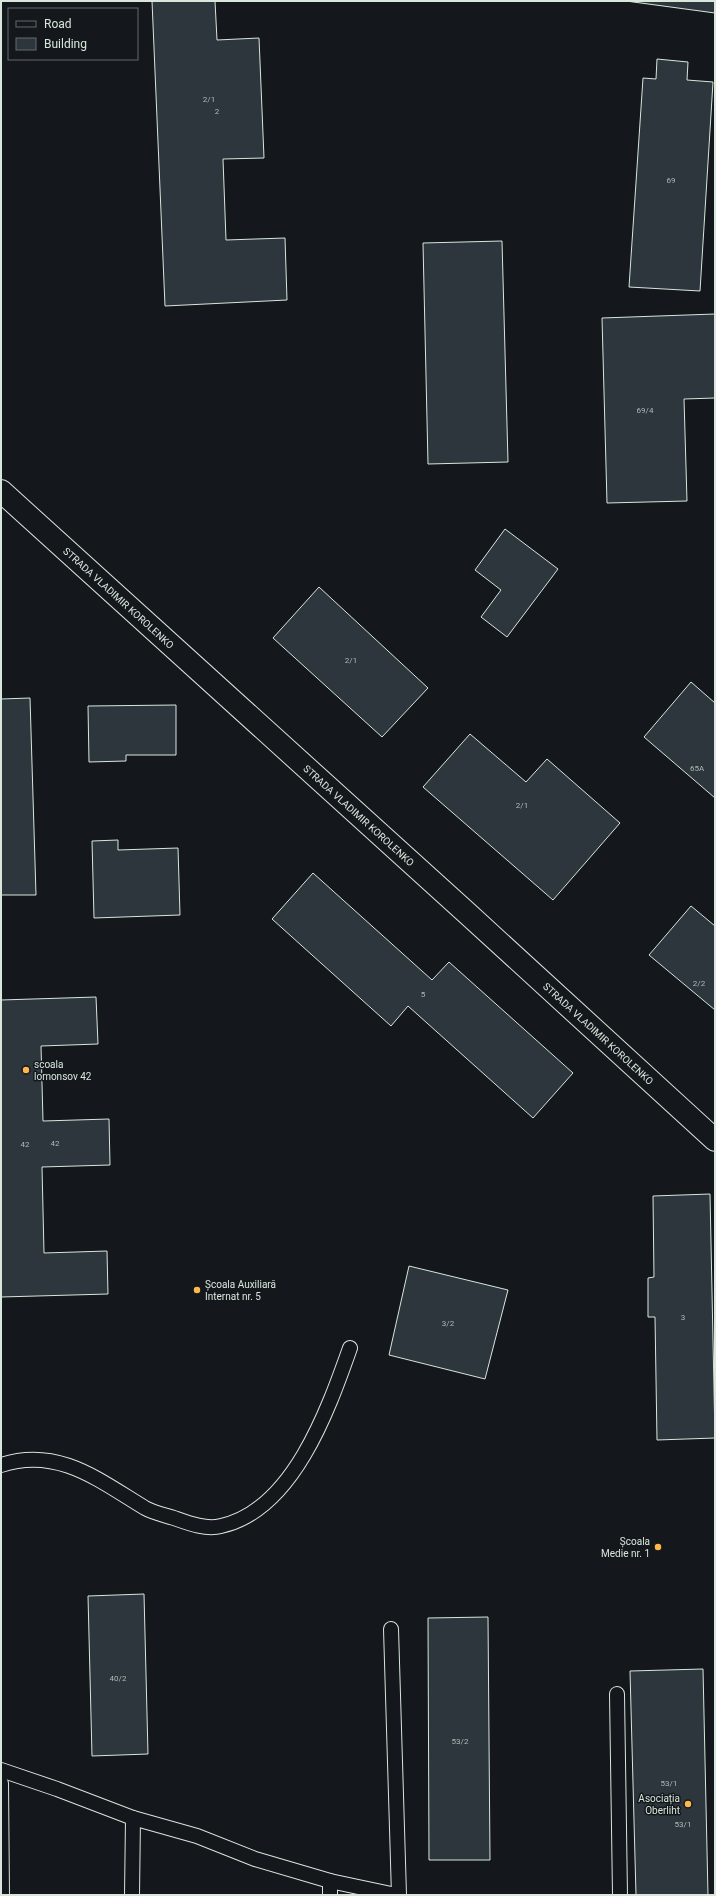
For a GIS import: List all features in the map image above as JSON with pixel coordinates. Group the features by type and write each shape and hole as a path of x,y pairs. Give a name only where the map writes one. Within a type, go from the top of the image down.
{"main road":[{"name":"STRADA VLADIMIR KOROLENKO","path":"1,491 715,1140"}],"lane":[{"path":"1,1465 31,1459 65,1463 100,1480 147,1509 193,1525 220,1527 248,1517 280,1490 313,1439 334,1393 350,1348"},
{"path":"391,1628 399,1895"},
{"path":"617,1694 620,1895"},
{"path":"1,1770 44,1784 133,1818 197,1836 255,1859 330,1881 396,1895"},
{"path":"1,1783 2,1895"},
{"path":"132,1895 133,1818"},
{"path":"330,1881 330,1895"}],"building":[{"path":"152,1 215,1 217,40 259,38 264,158 223,159 226,240 285,238 287,300 165,306"},
{"path":"626,1 715,1 715,13"},
{"path":"657,59 688,62 687,80 713,82 700,291 629,287 643,78 656,79"},
{"path":"502,241 508,462 428,464 423,243"},
{"path":"715,314 715,398 684,399 687,501 607,503 602,318"},
{"path":"505,529 558,569 507,637 481,617 501,590 475,570"},
{"path":"319,587 428,688 382,737 273,638"},
{"path":"691,682 715,703 715,798 644,737"},
{"path":"30,698 36,895 1,895 1,699"},
{"path":"176,705 176,755 126,755 126,761 89,762 88,706"},
{"path":"470,734 526,782 547,759 620,823 553,900 423,787"},
{"path":"118,840 118,850 178,848 180,915 94,918 92,841"},
{"path":"313,873 432,980 449,962 573,1073 533,1118 408,1006 391,1026 272,919"},
{"path":"691,906 715,926 715,1010 649,955"},
{"path":"96,997 98,1044 41,1046 43,1121 109,1119 110,1165 42,1167 44,1253 107,1251 108,1294 1,1297 1,1000"},
{"path":"710,1194 715,1438 657,1440 655,1317 648,1317 648,1278 654,1277 653,1196"},
{"path":"409,1266 508,1290 485,1379 389,1355"},
{"path":"144,1594 148,1754 92,1756 88,1596"},
{"path":"488,1617 490,1860 429,1860 428,1618"},
{"path":"703,1669 708,1895 636,1895 630,1671"}],"place":[{"name":"scoala lomonsov 42","path":"26,1070"},
{"name":"Școala Auxiliară Internat nr. 5","path":"197,1290"},
{"name":"Școala Medie nr. 1","path":"658,1547"},
{"name":"Asociația Oberliht","path":"688,1804"}]}
